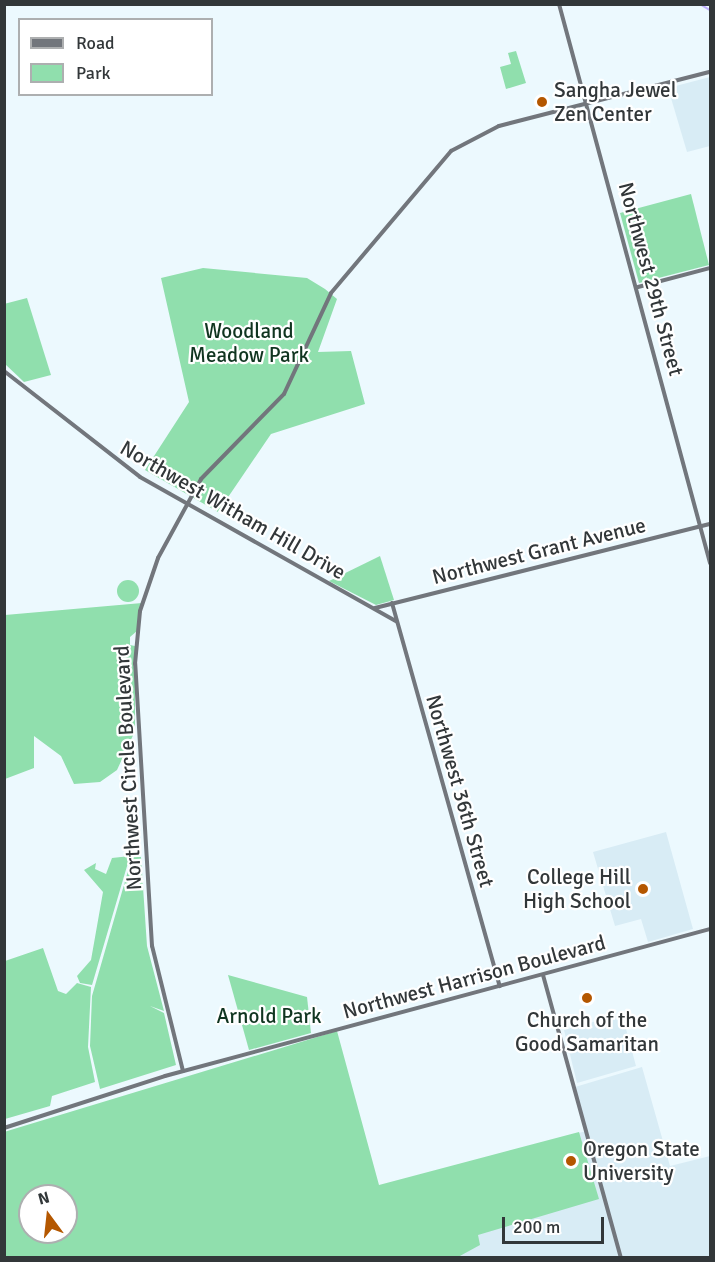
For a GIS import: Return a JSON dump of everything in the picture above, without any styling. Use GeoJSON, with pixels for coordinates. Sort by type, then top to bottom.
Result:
{"type":"FeatureCollection","features":[{"type":"Feature","properties":{"kind":"main road","name":"Northwest 29th Street"},"geometry":{"type":"LineString","coordinates":[[559,4],[703,526],[711,563]]}},
{"type":"Feature","properties":{"kind":"main road","name":"Northwest Circle Boulevard"},"geometry":{"type":"LineString","coordinates":[[183,1071],[151,937],[135,652],[150,577],[188,504],[209,470],[280,400],[331,293],[446,156],[490,129],[711,72]]}},
{"type":"Feature","properties":{"kind":"main road"},"geometry":{"type":"LineString","coordinates":[[638,287],[711,268]]}},
{"type":"Feature","properties":{"kind":"main road","name":"Northwest Witham Hill Drive"},"geometry":{"type":"LineString","coordinates":[[4,371],[108,455],[188,504],[396,621]]}},
{"type":"Feature","properties":{"kind":"main road","name":"Northwest Grant Avenue"},"geometry":{"type":"LineString","coordinates":[[374,608],[711,524]]}},
{"type":"Feature","properties":{"kind":"main road","name":"Northwest 36th Street"},"geometry":{"type":"LineString","coordinates":[[392,603],[500,986]]}},
{"type":"Feature","properties":{"kind":"main road","name":"Northwest Harrison Boulevard"},"geometry":{"type":"LineString","coordinates":[[4,1128],[183,1071],[711,929]]}},
{"type":"Feature","properties":{"kind":"main road"},"geometry":{"type":"LineString","coordinates":[[543,975],[621,1257]]}},
{"type":"Feature","properties":{"kind":"shaded area"},"geometry":{"type":"Polygon","coordinates":[[[710,77],[710,146],[687,152],[668,88],[710,77]]]}},
{"type":"Feature","properties":{"kind":"shaded area","name":"College Hill High School"},"geometry":{"type":"Polygon","coordinates":[[[666,832],[693,929],[648,942],[641,919],[615,926],[593,852],[666,832]]]}},
{"type":"Feature","properties":{"kind":"shaded area"},"geometry":{"type":"Polygon","coordinates":[[[622,1014],[636,1066],[577,1083],[564,1030],[622,1014]]]}},
{"type":"Feature","properties":{"kind":"shaded area","name":"Oregon State University"},"geometry":{"type":"Polygon","coordinates":[[[642,1067],[670,1166],[710,1156],[710,1257],[397,1257],[378,1187],[586,1131],[575,1087],[642,1067]]]}},
{"type":"Feature","properties":{"kind":"green space"},"geometry":{"type":"Polygon","coordinates":[[[516,51],[526,83],[506,89],[500,67],[511,64],[508,53],[516,51]]]}},
{"type":"Feature","properties":{"kind":"green space"},"geometry":{"type":"Polygon","coordinates":[[[691,194],[709,265],[639,283],[620,213],[691,194]]]}},
{"type":"Feature","properties":{"kind":"green space","name":"Woodland Meadow Park"},"geometry":{"type":"Polygon","coordinates":[[[203,268],[307,278],[337,299],[318,352],[351,351],[365,404],[271,434],[218,512],[145,470],[189,402],[161,278],[203,268]]]}},
{"type":"Feature","properties":{"kind":"green space"},"geometry":{"type":"Polygon","coordinates":[[[27,298],[51,375],[24,382],[5,364],[4,304],[27,298]]]}},
{"type":"Feature","properties":{"kind":"green space"},"geometry":{"type":"Polygon","coordinates":[[[380,556],[394,600],[376,605],[329,581],[380,556]]]}},
{"type":"Feature","properties":{"kind":"green space"},"geometry":{"type":"Polygon","coordinates":[[[128,580],[136,583],[139,591],[136,599],[128,602],[120,599],[117,591],[120,583],[128,580]]]}},
{"type":"Feature","properties":{"kind":"green space"},"geometry":{"type":"Polygon","coordinates":[[[142,603],[137,631],[130,637],[130,645],[135,646],[135,731],[117,770],[100,782],[74,784],[61,756],[34,736],[34,768],[5,779],[5,615],[142,603]]]}},
{"type":"Feature","properties":{"kind":"green space"},"geometry":{"type":"Polygon","coordinates":[[[130,856],[92,985],[80,983],[77,976],[91,960],[103,892],[84,870],[96,863],[95,869],[106,874],[112,858],[130,856]]]}},
{"type":"Feature","properties":{"kind":"green space"},"geometry":{"type":"Polygon","coordinates":[[[132,857],[141,857],[147,946],[164,1011],[150,1006],[164,1013],[176,1065],[100,1089],[90,1046],[92,996],[132,857]]]}},
{"type":"Feature","properties":{"kind":"green space"},"geometry":{"type":"Polygon","coordinates":[[[43,948],[58,991],[66,994],[77,983],[91,987],[88,1047],[95,1082],[52,1096],[50,1106],[5,1119],[5,961],[43,948]]]}},
{"type":"Feature","properties":{"kind":"green space","name":"Arnold Park"},"geometry":{"type":"Polygon","coordinates":[[[228,975],[307,997],[311,1033],[249,1050],[228,975]]]}},
{"type":"Feature","properties":{"kind":"green space"},"geometry":{"type":"Polygon","coordinates":[[[337,1031],[379,1185],[579,1132],[599,1199],[478,1235],[480,1245],[458,1257],[5,1257],[4,1132],[337,1031]]]}},
{"type":"Feature","properties":{"kind":"waterway"},"geometry":{"type":"LineString","coordinates":[[700,4],[710,10]]}},
{"type":"Feature","properties":{"kind":"place","name":"Sangha Jewel Zen Center"},"geometry":{"type":"Point","coordinates":[542,102]}},
{"type":"Feature","properties":{"kind":"place","name":"College Hill High School"},"geometry":{"type":"Point","coordinates":[643,889]}},
{"type":"Feature","properties":{"kind":"place","name":"Church of the Good Samaritan"},"geometry":{"type":"Point","coordinates":[587,998]}},
{"type":"Feature","properties":{"kind":"place","name":"Oregon State University"},"geometry":{"type":"Point","coordinates":[571,1161]}}]}
